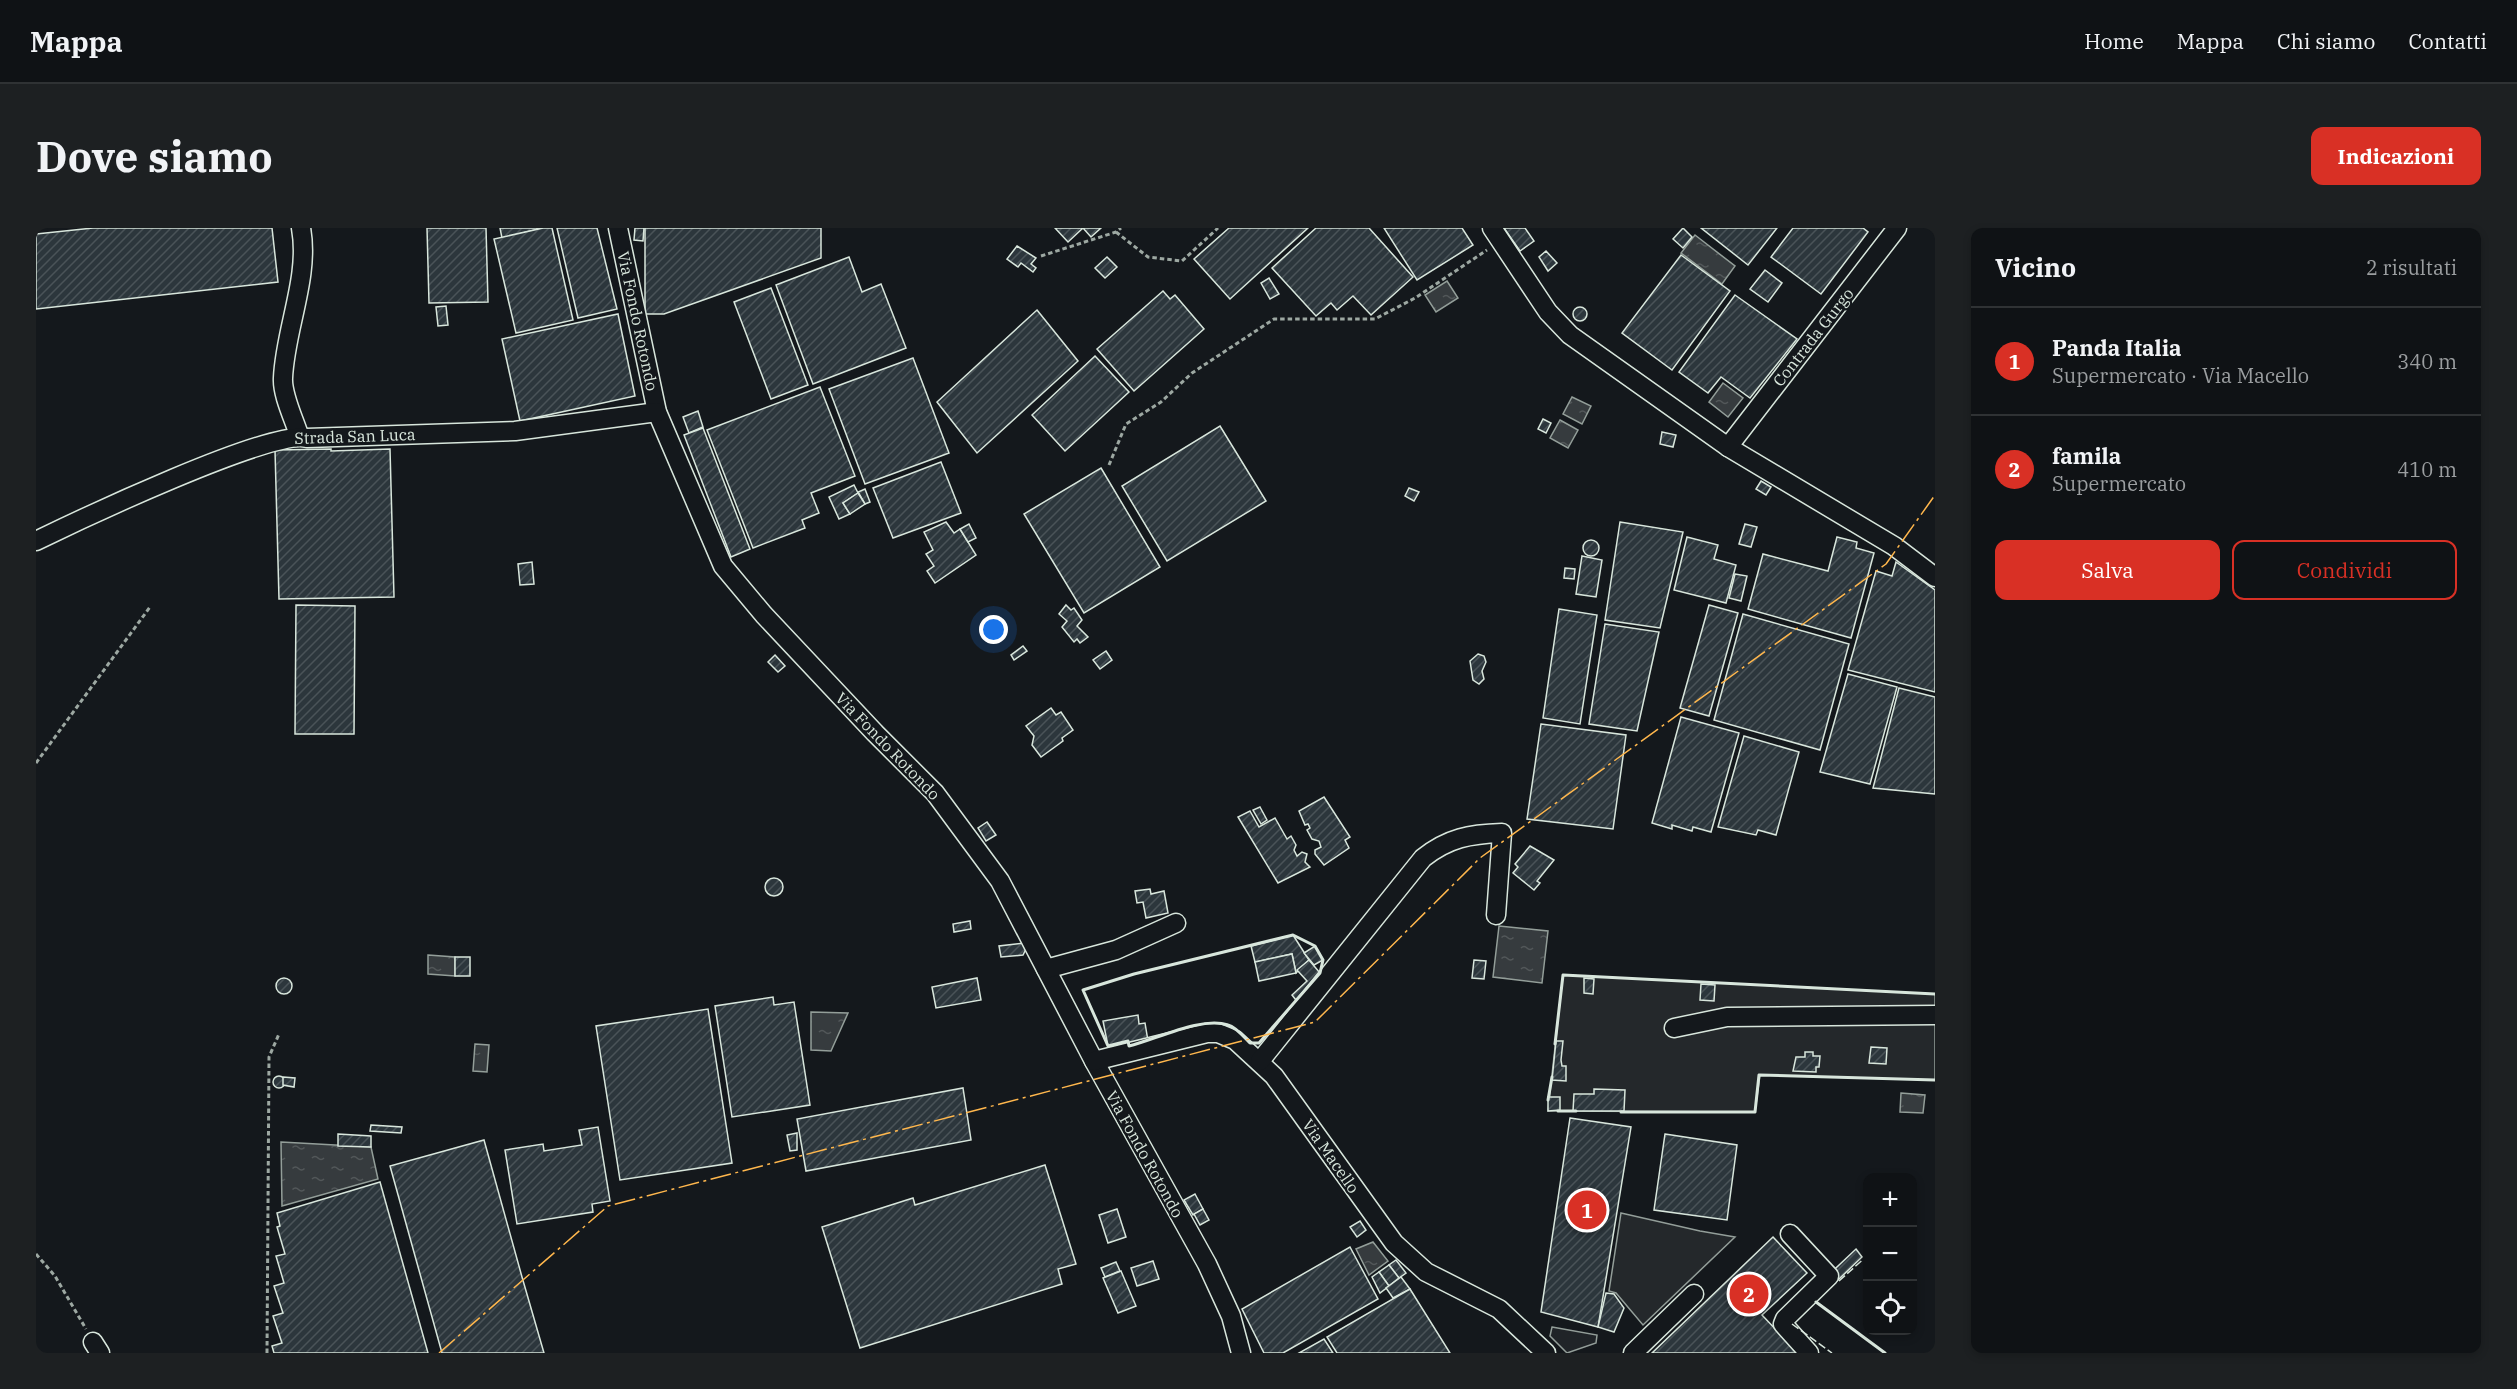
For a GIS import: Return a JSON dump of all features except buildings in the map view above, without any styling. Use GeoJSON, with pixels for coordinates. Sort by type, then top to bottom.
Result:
{"type":"FeatureCollection","features":[{"type":"Feature","properties":{"kind":"street"},"geometry":{"type":"LineString","coordinates":[[299,435],[282,380],[301,263],[303,243],[301,228]]}},
{"type":"Feature","properties":{"kind":"street","name":"Via Fondo Rotondo"},"geometry":{"type":"LineString","coordinates":[[618,228],[657,412],[723,566],[764,615],[874,733],[936,793],[1000,881],[1094,1061],[1207,1264],[1231,1316],[1241,1353]]}},
{"type":"Feature","properties":{"kind":"street","name":"Contrada Gurgo"},"geometry":{"type":"LineString","coordinates":[[1728,447],[1897,228]]}},
{"type":"Feature","properties":{"kind":"street"},"geometry":{"type":"LineString","coordinates":[[1496,234],[1548,312],[1570,335],[1728,447],[1894,546],[1935,577]]}},
{"type":"Feature","properties":{"kind":"street","name":"Strada San Luca"},"geometry":{"type":"LineString","coordinates":[[36,541],[86,517],[255,446],[299,435],[307,438],[515,431],[657,412]]}},
{"type":"Feature","properties":{"kind":"street"},"geometry":{"type":"LineString","coordinates":[[1260,1061],[1423,858],[1439,846],[1471,834],[1502,833],[1496,915]]}},
{"type":"Feature","properties":{"kind":"street"},"geometry":{"type":"LineString","coordinates":[[1046,969],[1116,950],[1176,923]]}},
{"type":"Feature","properties":{"kind":"street"},"geometry":{"type":"LineString","coordinates":[[1674,1028],[1726,1017],[1935,1015]]}},
{"type":"Feature","properties":{"kind":"street","name":"Via Macello"},"geometry":{"type":"LineString","coordinates":[[1094,1061],[1213,1032],[1235,1040],[1274,1076],[1394,1244],[1426,1272],[1499,1309],[1538,1350]]}},
{"type":"Feature","properties":{"kind":"street"},"geometry":{"type":"LineString","coordinates":[[1790,1234],[1829,1276],[1785,1318],[1783,1324],[1809,1353]]}},
{"type":"Feature","properties":{"kind":"street"},"geometry":{"type":"LineString","coordinates":[[1633,1353],[1694,1294]]}},
{"type":"Feature","properties":{"kind":"path"},"geometry":{"type":"LineString","coordinates":[[1041,256],[1116,232],[1121,228]]}},
{"type":"Feature","properties":{"kind":"path"},"geometry":{"type":"LineString","coordinates":[[1116,232],[1148,257],[1182,261],[1218,228]]}},
{"type":"Feature","properties":{"kind":"path"},"geometry":{"type":"LineString","coordinates":[[1109,465],[1126,424],[1161,402],[1192,372],[1274,319],[1375,319],[1414,298],[1496,234]]}},
{"type":"Feature","properties":{"kind":"path"},"geometry":{"type":"LineString","coordinates":[[36,763],[150,607]]}},
{"type":"Feature","properties":{"kind":"path"},"geometry":{"type":"LineString","coordinates":[[267,1353],[269,1057],[279,1035]]}},
{"type":"Feature","properties":{"kind":"path"},"geometry":{"type":"LineString","coordinates":[[36,1254],[55,1276],[97,1347]]}},
{"type":"Feature","properties":{"kind":"shaded area"},"geometry":{"type":"Polygon","coordinates":[[[1563,975],[1935,994],[1935,1080],[1760,1075],[1755,1112],[1548,1111],[1563,975]]]}},
{"type":"Feature","properties":{"kind":"shaded area"},"geometry":{"type":"Polygon","coordinates":[[[1621,1213],[1735,1237],[1643,1325],[1616,1293],[1609,1291],[1621,1213]]]}},
{"type":"Feature","properties":{"kind":"shaded area"},"geometry":{"type":"Polygon","coordinates":[[[1552,1327],[1597,1335],[1596,1343],[1567,1353],[1550,1336],[1552,1327]]]}},
{"type":"Feature","properties":{"kind":"water"},"geometry":{"type":"Polygon","coordinates":[[[1695,235],[1735,266],[1722,284],[1681,253],[1695,235]]]}},
{"type":"Feature","properties":{"kind":"water"},"geometry":{"type":"Polygon","coordinates":[[[1447,281],[1458,298],[1436,312],[1425,295],[1447,281]]]}},
{"type":"Feature","properties":{"kind":"water"},"geometry":{"type":"Polygon","coordinates":[[[1723,383],[1743,398],[1728,417],[1709,402],[1723,383]]]}},
{"type":"Feature","properties":{"kind":"water"},"geometry":{"type":"Polygon","coordinates":[[[1572,397],[1591,406],[1582,424],[1563,414],[1572,397]]]}},
{"type":"Feature","properties":{"kind":"water"},"geometry":{"type":"Polygon","coordinates":[[[1560,420],[1578,430],[1568,448],[1550,438],[1560,420]]]}},
{"type":"Feature","properties":{"kind":"water"},"geometry":{"type":"Polygon","coordinates":[[[1499,926],[1548,931],[1542,983],[1493,977],[1499,926]]]}},
{"type":"Feature","properties":{"kind":"water"},"geometry":{"type":"Polygon","coordinates":[[[428,955],[455,957],[455,976],[428,974],[428,955]]]}},
{"type":"Feature","properties":{"kind":"water"},"geometry":{"type":"Polygon","coordinates":[[[811,1012],[848,1013],[831,1051],[811,1050],[811,1012]]]}},
{"type":"Feature","properties":{"kind":"water"},"geometry":{"type":"Polygon","coordinates":[[[475,1044],[489,1045],[487,1072],[473,1071],[475,1044]]]}},
{"type":"Feature","properties":{"kind":"water"},"geometry":{"type":"Polygon","coordinates":[[[1901,1093],[1925,1095],[1923,1113],[1900,1112],[1901,1093]]]}},
{"type":"Feature","properties":{"kind":"water"},"geometry":{"type":"Polygon","coordinates":[[[281,1142],[371,1147],[378,1179],[282,1206],[281,1142]]]}},
{"type":"Feature","properties":{"kind":"water"},"geometry":{"type":"Polygon","coordinates":[[[1373,1242],[1388,1261],[1369,1275],[1356,1249],[1373,1242]]]}},
{"type":"Feature","properties":{"kind":"fence"},"geometry":{"type":"LineString","coordinates":[[1839,1281],[1863,1259]]}},
{"type":"Feature","properties":{"kind":"fence"},"geometry":{"type":"LineString","coordinates":[[1792,1324],[1832,1353]]}},
{"type":"Feature","properties":{"kind":"wall"},"geometry":{"type":"LineString","coordinates":[[1293,935],[1315,946],[1323,960],[1320,973],[1259,1043],[1250,1043],[1234,1028],[1217,1023],[1193,1026],[1129,1046],[1128,1041],[1108,1046],[1083,990],[1134,974],[1293,935]]}},
{"type":"Feature","properties":{"kind":"wall"},"geometry":{"type":"LineString","coordinates":[[1555,1044],[1563,975],[1935,994]]}},
{"type":"Feature","properties":{"kind":"wall"},"geometry":{"type":"LineString","coordinates":[[1621,1112],[1755,1112],[1759,1075],[1935,1080]]}},
{"type":"Feature","properties":{"kind":"wall"},"geometry":{"type":"LineString","coordinates":[[1548,1100],[1552,1077]]}},
{"type":"Feature","properties":{"kind":"wall"},"geometry":{"type":"LineString","coordinates":[[1558,1111],[1576,1111]]}},
{"type":"Feature","properties":{"kind":"wall"},"geometry":{"type":"LineString","coordinates":[[1816,1302],[1885,1353]]}},
{"type":"Feature","properties":{"kind":"power"},"geometry":{"type":"LineString","coordinates":[[439,1353],[608,1206],[1315,1022],[1480,858],[1886,564],[1935,495]]}},
{"type":"Feature","properties":{"kind":"place","name":"Panda Italia"},"geometry":{"type":"Point","coordinates":[1587,1210]}},
{"type":"Feature","properties":{"kind":"place","name":"famila"},"geometry":{"type":"Point","coordinates":[1749,1294]}}]}
